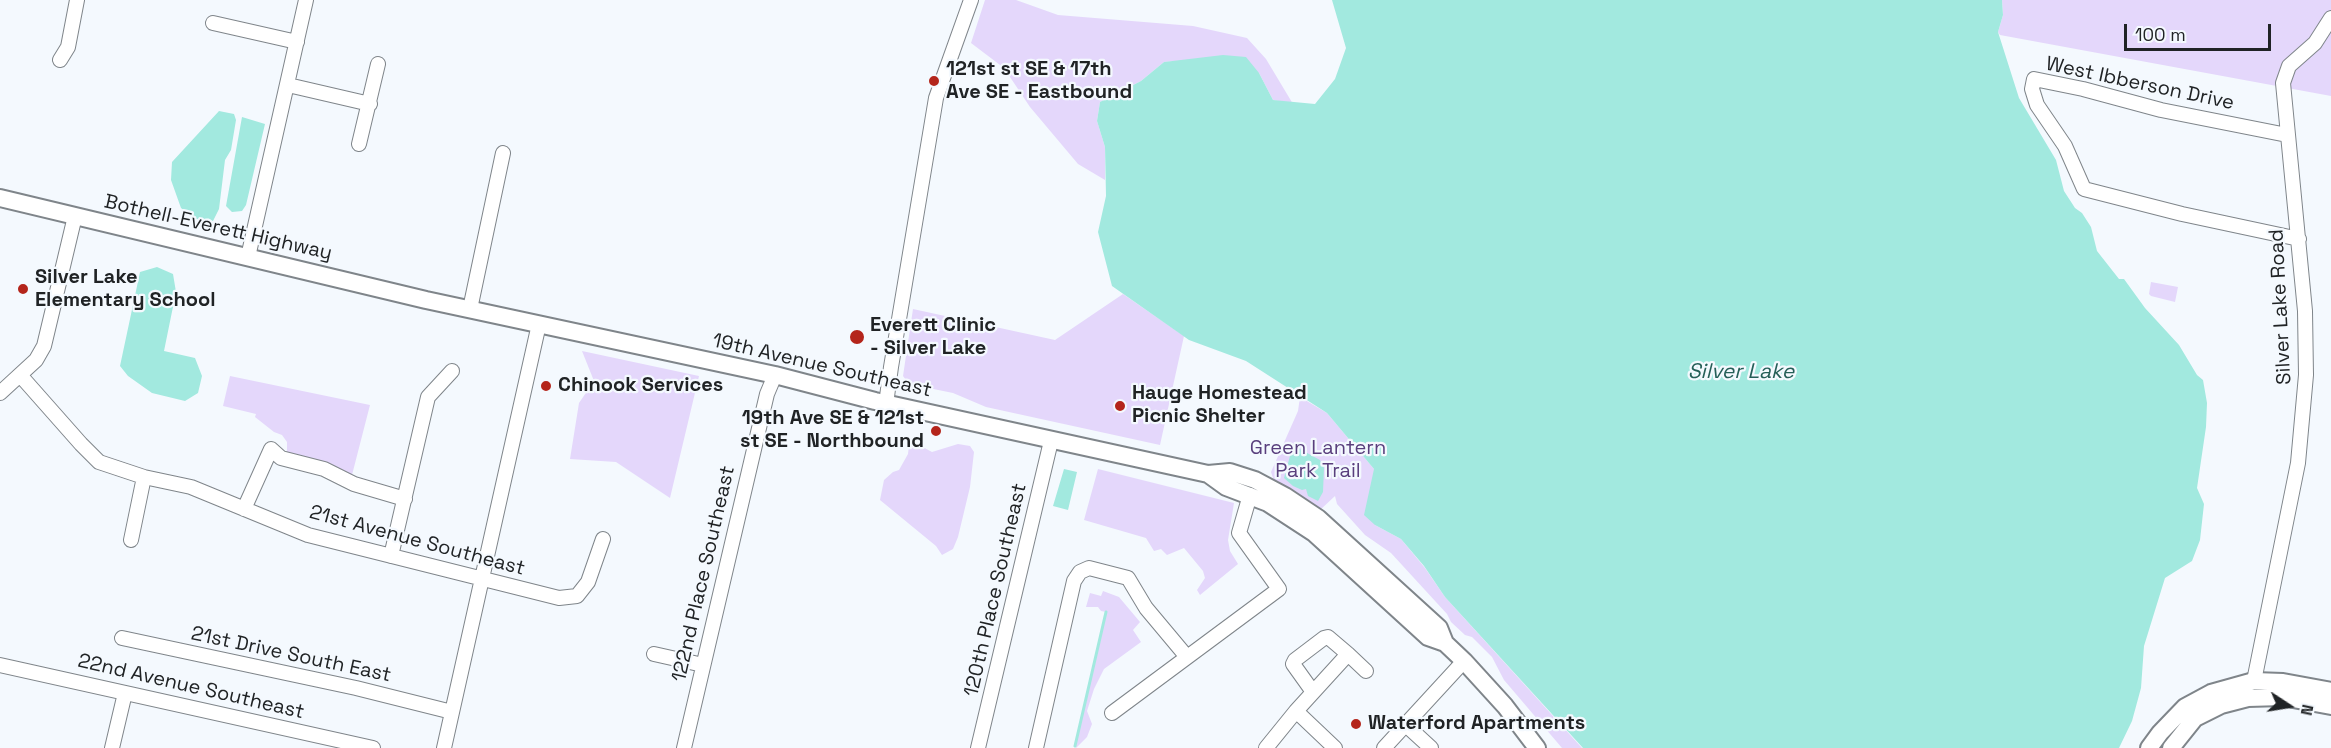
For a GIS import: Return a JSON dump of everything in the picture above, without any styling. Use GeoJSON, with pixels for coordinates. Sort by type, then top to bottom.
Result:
{"type":"FeatureCollection","features":[{"type":"Feature","properties":{"kind":"main road","name":"Bothell-Everett Highway"},"geometry":{"type":"LineString","coordinates":[[0,198],[426,300]]}},
{"type":"Feature","properties":{"kind":"main road","name":"19th Avenue Southeast"},"geometry":{"type":"LineString","coordinates":[[426,300],[775,375],[886,404],[1051,441],[1208,474],[1230,472],[1255,480],[1302,506],[1334,532],[1439,627],[1445,644]]}},
{"type":"Feature","properties":{"kind":"main road","name":"19th Avenue Southeast"},"geometry":{"type":"LineString","coordinates":[[1208,474],[1226,487],[1250,495],[1290,516],[1314,533],[1428,637],[1445,644],[1464,661],[1505,706],[1537,748]]}},
{"type":"Feature","properties":{"kind":"main road"},"geometry":{"type":"LineString","coordinates":[[2149,748],[2185,707],[2211,693],[2254,681],[2283,682],[2331,691]]}},
{"type":"Feature","properties":{"kind":"main road"},"geometry":{"type":"LineString","coordinates":[[2171,748],[2195,718],[2221,705],[2248,698],[2282,697],[2331,706]]}},
{"type":"Feature","properties":{"kind":"street"},"geometry":{"type":"LineString","coordinates":[[60,60],[68,47],[77,0]]}},
{"type":"Feature","properties":{"kind":"street"},"geometry":{"type":"LineString","coordinates":[[248,257],[306,0]]}},
{"type":"Feature","properties":{"kind":"street"},"geometry":{"type":"LineString","coordinates":[[886,404],[936,98],[971,0]]}},
{"type":"Feature","properties":{"kind":"street","name":"Silver Lake Road"},"geometry":{"type":"LineString","coordinates":[[2254,681],[2295,478],[2306,375],[2306,311],[2283,83],[2289,66],[2315,42],[2331,18]]}},
{"type":"Feature","properties":{"kind":"street"},"geometry":{"type":"LineString","coordinates":[[213,23],[297,42]]}},
{"type":"Feature","properties":{"kind":"street"},"geometry":{"type":"LineString","coordinates":[[359,144],[378,64]]}},
{"type":"Feature","properties":{"kind":"street","name":"West Ibberson Drive"},"geometry":{"type":"LineString","coordinates":[[2287,135],[2161,110],[2083,89],[2034,79],[2032,89],[2037,105],[2049,126],[2065,146],[2084,189],[2182,214],[2299,238]]}},
{"type":"Feature","properties":{"kind":"street"},"geometry":{"type":"LineString","coordinates":[[288,85],[370,104]]}},
{"type":"Feature","properties":{"kind":"street"},"geometry":{"type":"LineString","coordinates":[[470,309],[503,153]]}},
{"type":"Feature","properties":{"kind":"street"},"geometry":{"type":"LineString","coordinates":[[0,393],[36,360],[45,346],[75,216]]}},
{"type":"Feature","properties":{"kind":"street"},"geometry":{"type":"LineString","coordinates":[[444,748],[539,324]]}},
{"type":"Feature","properties":{"kind":"street"},"geometry":{"type":"LineString","coordinates":[[391,556],[428,397],[452,371]]}},
{"type":"Feature","properties":{"kind":"street","name":"21st Avenue Southeast"},"geometry":{"type":"LineString","coordinates":[[20,375],[99,462],[144,477],[191,487],[308,535],[560,598],[577,596],[588,582],[603,539]]}},
{"type":"Feature","properties":{"kind":"street","name":"122nd Place Southeast"},"geometry":{"type":"LineString","coordinates":[[684,748],[767,394],[775,375]]}},
{"type":"Feature","properties":{"kind":"street","name":"120th Place Southeast"},"geometry":{"type":"LineString","coordinates":[[978,748],[1051,441]]}},
{"type":"Feature","properties":{"kind":"street"},"geometry":{"type":"LineString","coordinates":[[244,509],[271,449],[281,458],[324,469],[354,484],[405,499]]}},
{"type":"Feature","properties":{"kind":"street"},"geometry":{"type":"LineString","coordinates":[[131,540],[144,477]]}},
{"type":"Feature","properties":{"kind":"street"},"geometry":{"type":"LineString","coordinates":[[1112,712],[1279,589],[1239,533],[1250,495]]}},
{"type":"Feature","properties":{"kind":"street"},"geometry":{"type":"LineString","coordinates":[[1036,748],[1074,581],[1080,572],[1089,568],[1128,578],[1146,608],[1187,657]]}},
{"type":"Feature","properties":{"kind":"street","name":"21st Drive South East"},"geometry":{"type":"LineString","coordinates":[[122,638],[356,688],[452,712]]}},
{"type":"Feature","properties":{"kind":"street"},"geometry":{"type":"LineString","coordinates":[[1313,692],[1294,669],[1293,664],[1324,638],[1331,638],[1366,671]]}},
{"type":"Feature","properties":{"kind":"street"},"geometry":{"type":"LineString","coordinates":[[654,654],[703,665]]}},
{"type":"Feature","properties":{"kind":"street"},"geometry":{"type":"LineString","coordinates":[[1266,748],[1348,654]]}},
{"type":"Feature","properties":{"kind":"street"},"geometry":{"type":"LineString","coordinates":[[1384,748],[1464,661]]}},
{"type":"Feature","properties":{"kind":"street","name":"22nd Avenue Southeast"},"geometry":{"type":"LineString","coordinates":[[0,665],[373,748]]}},
{"type":"Feature","properties":{"kind":"street"},"geometry":{"type":"LineString","coordinates":[[112,748],[125,693]]}},
{"type":"Feature","properties":{"kind":"street"},"geometry":{"type":"LineString","coordinates":[[1296,711],[1335,748]]}},
{"type":"Feature","properties":{"kind":"street"},"geometry":{"type":"LineString","coordinates":[[1406,725],[1431,748]]}},
{"type":"Feature","properties":{"kind":"green space"},"geometry":{"type":"Polygon","coordinates":[[[985,0],[1016,0],[1058,15],[1193,26],[1247,38],[1266,59],[1293,104],[1273,100],[1259,73],[1193,60],[1164,62],[1141,81],[1100,102],[1097,121],[1105,147],[1105,180],[1078,164],[1030,107],[1004,68],[971,43],[985,0]]]}},
{"type":"Feature","properties":{"kind":"green space"},"geometry":{"type":"Polygon","coordinates":[[[2002,0],[2331,0],[2331,96],[2000,35],[1998,32],[2003,15],[2002,0]]]}},
{"type":"Feature","properties":{"kind":"green space"},"geometry":{"type":"Polygon","coordinates":[[[2151,282],[2178,287],[2175,302],[2151,296],[2149,294],[2151,282]]]}},
{"type":"Feature","properties":{"kind":"green space"},"geometry":{"type":"Polygon","coordinates":[[[1123,294],[1184,336],[1160,445],[986,407],[953,393],[909,384],[903,376],[913,309],[1055,340],[1123,294]]]}},
{"type":"Feature","properties":{"kind":"green space"},"geometry":{"type":"Polygon","coordinates":[[[582,351],[699,376],[670,498],[616,462],[570,459],[579,403],[594,381],[582,351]]]}},
{"type":"Feature","properties":{"kind":"green space"},"geometry":{"type":"Polygon","coordinates":[[[230,376],[370,405],[352,475],[287,457],[287,442],[282,435],[274,432],[255,417],[256,414],[223,406],[230,376]]]}},
{"type":"Feature","properties":{"kind":"green space","name":"Green Lantern Park Trail"},"geometry":{"type":"Polygon","coordinates":[[[1300,397],[1327,413],[1374,469],[1375,525],[1401,539],[1445,597],[1582,748],[1562,748],[1504,680],[1492,657],[1472,637],[1465,635],[1451,622],[1447,614],[1391,553],[1365,535],[1337,504],[1335,496],[1319,511],[1275,484],[1271,472],[1298,411],[1300,397]]]}},
{"type":"Feature","properties":{"kind":"green space"},"geometry":{"type":"Polygon","coordinates":[[[958,444],[970,446],[974,452],[970,487],[958,537],[953,549],[942,555],[936,546],[880,500],[884,480],[899,470],[908,454],[909,445],[919,445],[932,452],[958,444]]]}},
{"type":"Feature","properties":{"kind":"green space"},"geometry":{"type":"Polygon","coordinates":[[[1098,469],[1234,503],[1228,540],[1230,551],[1238,564],[1200,595],[1197,590],[1205,578],[1203,571],[1184,548],[1167,555],[1161,549],[1154,551],[1146,538],[1084,520],[1098,469]]]}},
{"type":"Feature","properties":{"kind":"green space"},"geometry":{"type":"Polygon","coordinates":[[[1103,591],[1119,597],[1140,622],[1133,630],[1141,642],[1104,669],[1087,711],[1092,724],[1087,737],[1076,748],[1106,612],[1101,611],[1098,607],[1086,607],[1090,593],[1101,596],[1103,591]]]}},
{"type":"Feature","properties":{"kind":"water","name":"Silver Lake"},"geometry":{"type":"Polygon","coordinates":[[[1332,0],[2002,0],[2003,15],[1998,32],[2019,98],[2056,160],[2064,191],[2091,227],[2097,251],[2119,279],[2124,279],[2145,308],[2179,345],[2197,375],[2203,380],[2207,403],[2206,427],[2197,488],[2204,504],[2200,540],[2192,561],[2165,578],[2144,646],[2141,688],[2132,721],[2119,748],[1583,748],[1445,597],[1424,566],[1401,539],[1375,525],[1364,515],[1374,469],[1327,413],[1246,361],[1189,340],[1112,286],[1098,232],[1106,196],[1105,147],[1097,121],[1100,102],[1141,81],[1164,62],[1223,55],[1246,57],[1259,73],[1273,100],[1315,104],[1335,79],[1346,48],[1332,0]]]}},
{"type":"Feature","properties":{"kind":"water"},"geometry":{"type":"Polygon","coordinates":[[[219,111],[234,114],[236,120],[231,150],[225,160],[219,209],[213,221],[196,219],[181,208],[171,180],[172,162],[219,111]]]}},
{"type":"Feature","properties":{"kind":"water"},"geometry":{"type":"Polygon","coordinates":[[[242,117],[265,124],[246,205],[242,211],[232,212],[226,206],[242,117]]]}},
{"type":"Feature","properties":{"kind":"water"},"geometry":{"type":"Polygon","coordinates":[[[157,267],[173,274],[176,292],[164,351],[195,358],[202,376],[198,393],[185,401],[152,393],[128,376],[120,366],[140,272],[157,267]]]}},
{"type":"Feature","properties":{"kind":"water"},"geometry":{"type":"Polygon","coordinates":[[[1298,448],[1320,460],[1324,468],[1323,492],[1318,501],[1308,496],[1306,489],[1302,490],[1293,486],[1284,478],[1292,450],[1298,448]]]}},
{"type":"Feature","properties":{"kind":"water"},"geometry":{"type":"Polygon","coordinates":[[[1064,469],[1077,472],[1068,510],[1053,506],[1064,469]]]}},
{"type":"Feature","properties":{"kind":"waterway"},"geometry":{"type":"LineString","coordinates":[[1075,746],[1106,612]]}},
{"type":"Feature","properties":{"kind":"place","name":"121st st SE & 17th Ave SE - Eastbound"},"geometry":{"type":"Point","coordinates":[934,81]}},
{"type":"Feature","properties":{"kind":"place","name":"Silver Lake Elementary School"},"geometry":{"type":"Point","coordinates":[23,289]}},
{"type":"Feature","properties":{"kind":"place","name":"Everett Clinic - Silver Lake"},"geometry":{"type":"Point","coordinates":[857,337]}},
{"type":"Feature","properties":{"kind":"place","name":"Chinook Services"},"geometry":{"type":"Point","coordinates":[546,386]}},
{"type":"Feature","properties":{"kind":"place","name":"Hauge Homestead Picnic Shelter"},"geometry":{"type":"Point","coordinates":[1120,406]}},
{"type":"Feature","properties":{"kind":"place","name":"19th Ave SE & 121st st SE - Northbound"},"geometry":{"type":"Point","coordinates":[936,431]}},
{"type":"Feature","properties":{"kind":"place","name":"Waterford Apartments"},"geometry":{"type":"Point","coordinates":[1356,724]}}]}
